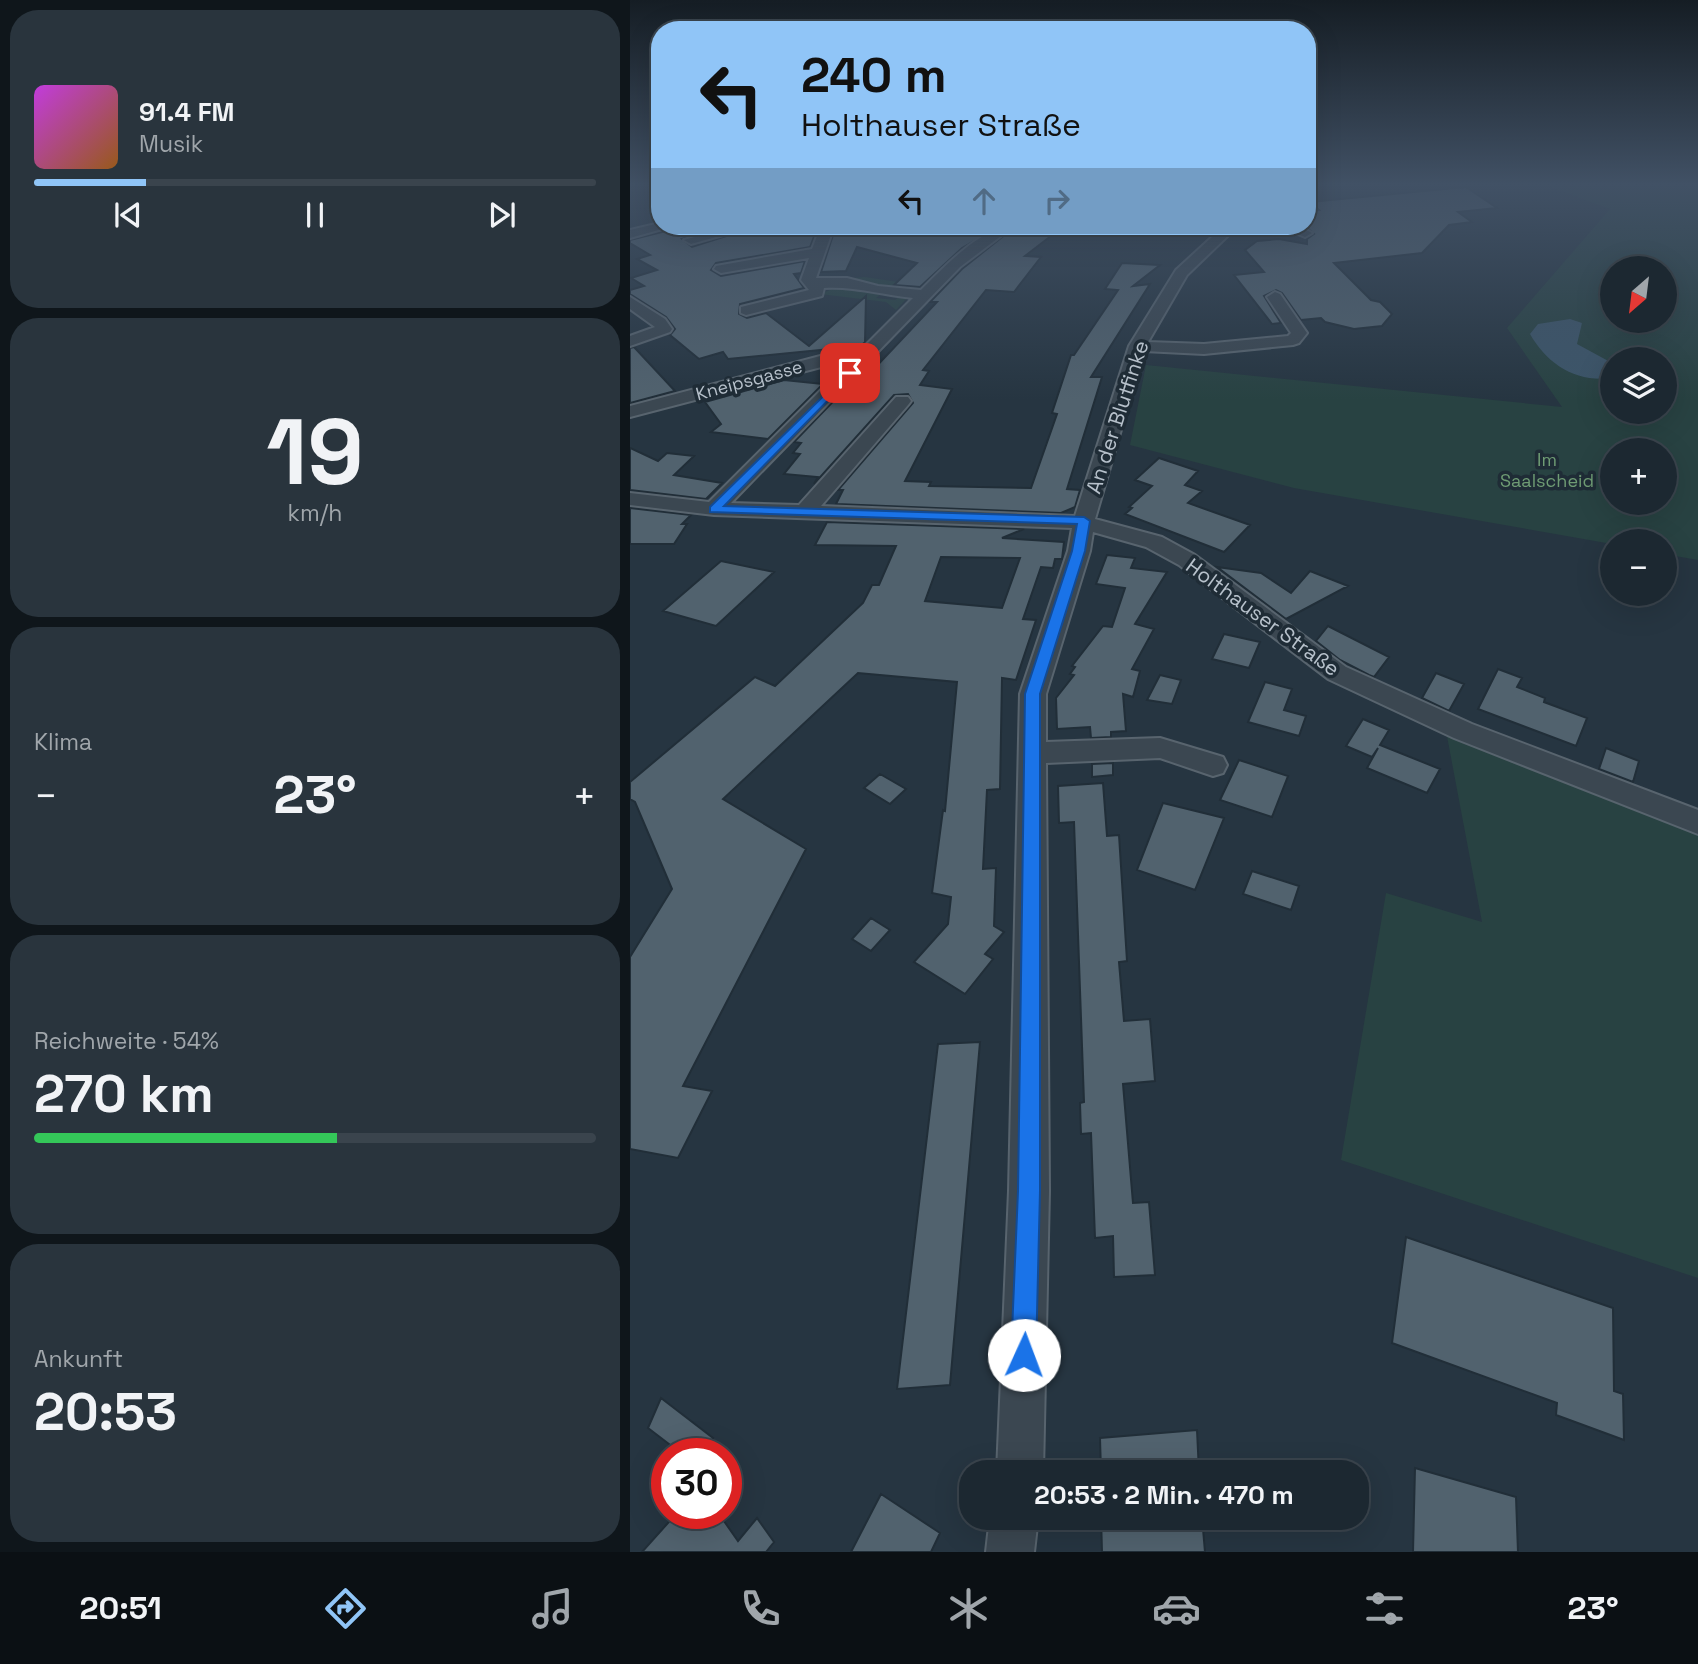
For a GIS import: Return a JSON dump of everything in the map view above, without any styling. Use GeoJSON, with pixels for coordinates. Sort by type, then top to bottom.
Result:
{"type":"FeatureCollection","features":[{"type":"Feature","properties":{"kind":"street"},"geometry":{"type":"LineString","coordinates":[[720,269],[798,255]]}},
{"type":"Feature","properties":{"kind":"street"},"geometry":{"type":"LineString","coordinates":[[817,255],[808,280],[816,284],[847,282],[877,290],[925,295]]}},
{"type":"Feature","properties":{"kind":"street"},"geometry":{"type":"LineString","coordinates":[[714,509],[968,255]]}},
{"type":"Feature","properties":{"kind":"street","name":"An der Blutfinke"},"geometry":{"type":"LineString","coordinates":[[1020,1460],[1029,1191],[1033,694],[1079,551],[1084,521],[1137,346],[1181,273],[1200,255]]}},
{"type":"Feature","properties":{"kind":"street"},"geometry":{"type":"LineString","coordinates":[[746,310],[817,293],[816,284]]}},
{"type":"Feature","properties":{"kind":"street"},"geometry":{"type":"LineString","coordinates":[[1137,346],[1204,349],[1293,340],[1299,333],[1275,297]]}},
{"type":"Feature","properties":{"kind":"street"},"geometry":{"type":"LineString","coordinates":[[630,302],[659,322],[664,329],[630,341]]}},
{"type":"Feature","properties":{"kind":"street","name":"Kneipsgasse"},"geometry":{"type":"LineString","coordinates":[[630,412],[847,354],[869,354]]}},
{"type":"Feature","properties":{"kind":"street"},"geometry":{"type":"LineString","coordinates":[[806,510],[902,401]]}},
{"type":"Feature","properties":{"kind":"street","name":"Holthauser Straße"},"geometry":{"type":"LineString","coordinates":[[630,499],[714,509],[1084,521],[1154,542],[1187,560],[1337,673],[1463,731],[1698,822]]}},
{"type":"Feature","properties":{"kind":"street"},"geometry":{"type":"LineString","coordinates":[[1032,753],[1160,748],[1213,765]]}},
{"type":"Feature","properties":{"kind":"street"},"geometry":{"type":"LineString","coordinates":[[1010,1552],[1013,1530]]}},
{"type":"Feature","properties":{"kind":"green space","name":"Im Saalscheid"},"geometry":{"type":"Polygon","coordinates":[[[1570,255],[1698,255],[1698,560],[1677,556],[1677,529],[1600,529],[1600,542],[1294,488],[1130,445],[1146,365],[1562,407],[1507,328],[1570,255]]]}},
{"type":"Feature","properties":{"kind":"green space"},"geometry":{"type":"Polygon","coordinates":[[[865,277],[919,285],[912,293],[901,292],[906,286],[893,285],[876,298],[895,300],[902,294],[910,295],[896,310],[886,302],[820,294],[842,285],[840,279],[865,277]]]}},
{"type":"Feature","properties":{"kind":"green space"},"geometry":{"type":"Polygon","coordinates":[[[1446,731],[1698,831],[1698,1278],[1341,1160],[1386,893],[1482,922],[1446,731]]]}},
{"type":"Feature","properties":{"kind":"water"},"geometry":{"type":"Polygon","coordinates":[[[1570,319],[1582,323],[1577,344],[1600,356],[1600,379],[1575,374],[1554,362],[1530,334],[1538,324],[1570,319]]]}},
{"type":"Feature","properties":{"kind":"building"},"geometry":{"type":"Polygon","coordinates":[[[649,255],[760,255],[716,263],[711,270],[721,276],[805,261],[801,273],[794,274],[804,288],[740,304],[739,314],[747,318],[766,313],[809,346],[866,296],[865,342],[861,346],[728,359],[723,352],[699,359],[670,335],[675,329],[666,317],[630,294],[630,290],[644,286],[631,278],[657,270],[637,259],[649,255]]]}},
{"type":"Feature","properties":{"kind":"building"},"geometry":{"type":"Polygon","coordinates":[[[826,255],[853,255],[846,271],[821,272],[826,255]]]}},
{"type":"Feature","properties":{"kind":"building"},"geometry":{"type":"Polygon","coordinates":[[[889,255],[954,255],[920,287],[894,285],[917,263],[889,255]]]}},
{"type":"Feature","properties":{"kind":"building"},"geometry":{"type":"Polygon","coordinates":[[[979,255],[1041,257],[1014,292],[986,290],[923,370],[929,371],[920,385],[952,389],[905,481],[931,482],[929,486],[1031,488],[1057,414],[1052,413],[1071,355],[1074,355],[1118,290],[1105,289],[1122,263],[1160,265],[1133,286],[1150,284],[1091,377],[1102,377],[1067,489],[1080,490],[1075,507],[1061,513],[836,504],[843,490],[838,490],[913,403],[908,394],[894,395],[814,484],[818,477],[784,474],[800,454],[793,453],[801,443],[794,442],[847,387],[856,388],[937,302],[930,302],[979,255]]]}},
{"type":"Feature","properties":{"kind":"building"},"geometry":{"type":"Polygon","coordinates":[[[1250,255],[1401,255],[1334,263],[1371,300],[1380,302],[1392,314],[1382,326],[1354,329],[1325,322],[1321,318],[1301,320],[1282,293],[1276,290],[1264,296],[1281,323],[1272,324],[1234,275],[1264,272],[1250,255]]]}},
{"type":"Feature","properties":{"kind":"building"},"geometry":{"type":"Polygon","coordinates":[[[634,347],[675,391],[630,403],[630,348],[634,347]]]}},
{"type":"Feature","properties":{"kind":"building"},"geometry":{"type":"Polygon","coordinates":[[[784,380],[823,384],[768,439],[711,432],[721,424],[705,402],[784,380]]]}},
{"type":"Feature","properties":{"kind":"building"},"geometry":{"type":"Polygon","coordinates":[[[630,448],[658,461],[667,453],[694,456],[674,475],[722,483],[706,499],[630,490],[630,448]]]}},
{"type":"Feature","properties":{"kind":"building"},"geometry":{"type":"Polygon","coordinates":[[[1159,458],[1198,471],[1185,485],[1202,491],[1188,503],[1250,525],[1224,552],[1125,514],[1152,486],[1135,480],[1159,458]]]}},
{"type":"Feature","properties":{"kind":"building"},"geometry":{"type":"Polygon","coordinates":[[[630,508],[691,515],[682,524],[687,524],[674,544],[630,544],[630,508]]]}},
{"type":"Feature","properties":{"kind":"building"},"geometry":{"type":"Polygon","coordinates":[[[827,522],[1024,529],[1002,538],[1064,542],[1062,559],[1055,559],[1053,568],[1041,567],[1023,619],[1036,620],[1016,680],[1002,678],[1000,789],[987,790],[983,869],[996,868],[994,926],[1004,932],[985,954],[993,959],[965,994],[914,962],[948,924],[951,897],[932,893],[943,810],[945,811],[957,682],[858,673],[723,799],[806,849],[683,1086],[712,1091],[678,1158],[630,1149],[630,957],[672,889],[635,802],[630,799],[630,782],[755,677],[775,686],[863,603],[872,585],[879,585],[896,546],[815,545],[827,522]],[[941,557],[925,601],[1002,608],[1020,558],[941,557]]]}},
{"type":"Feature","properties":{"kind":"building"},"geometry":{"type":"Polygon","coordinates":[[[1107,555],[1135,558],[1131,568],[1167,572],[1135,624],[1154,629],[1132,669],[1140,671],[1133,697],[1123,694],[1126,731],[1111,732],[1111,737],[1091,738],[1090,727],[1057,729],[1056,698],[1074,675],[1070,674],[1075,667],[1072,666],[1103,626],[1112,627],[1125,588],[1096,584],[1107,555]]]}},
{"type":"Feature","properties":{"kind":"building"},"geometry":{"type":"Polygon","coordinates":[[[721,561],[774,572],[716,626],[663,611],[721,561]]]}},
{"type":"Feature","properties":{"kind":"building"},"geometry":{"type":"Polygon","coordinates":[[[1217,567],[1261,573],[1291,593],[1310,571],[1348,586],[1286,619],[1217,567]]]}},
{"type":"Feature","properties":{"kind":"building"},"geometry":{"type":"Polygon","coordinates":[[[1328,626],[1389,657],[1374,677],[1340,660],[1316,641],[1328,626]]]}},
{"type":"Feature","properties":{"kind":"building"},"geometry":{"type":"Polygon","coordinates":[[[1224,634],[1260,642],[1249,668],[1212,659],[1224,634]]]}},
{"type":"Feature","properties":{"kind":"building"},"geometry":{"type":"Polygon","coordinates":[[[1498,669],[1522,678],[1517,687],[1545,698],[1544,702],[1587,718],[1576,746],[1478,709],[1498,669]]]}},
{"type":"Feature","properties":{"kind":"building"},"geometry":{"type":"Polygon","coordinates":[[[1436,673],[1464,684],[1449,711],[1422,698],[1436,673]]]}},
{"type":"Feature","properties":{"kind":"building"},"geometry":{"type":"Polygon","coordinates":[[[1160,675],[1181,680],[1172,704],[1147,700],[1160,675]]]}},
{"type":"Feature","properties":{"kind":"building"},"geometry":{"type":"Polygon","coordinates":[[[1265,682],[1292,689],[1284,710],[1306,716],[1299,736],[1248,722],[1265,682]]]}},
{"type":"Feature","properties":{"kind":"building"},"geometry":{"type":"Polygon","coordinates":[[[1363,719],[1389,730],[1380,745],[1440,769],[1427,793],[1367,768],[1378,748],[1372,757],[1346,746],[1363,719]]]}},
{"type":"Feature","properties":{"kind":"building"},"geometry":{"type":"Polygon","coordinates":[[[1606,748],[1639,761],[1633,782],[1599,769],[1606,748]]]}},
{"type":"Feature","properties":{"kind":"building"},"geometry":{"type":"Polygon","coordinates":[[[1239,760],[1288,776],[1272,817],[1220,800],[1239,760]]]}},
{"type":"Feature","properties":{"kind":"building"},"geometry":{"type":"Polygon","coordinates":[[[1113,763],[1113,775],[1092,777],[1092,764],[1113,763]]]}},
{"type":"Feature","properties":{"kind":"building"},"geometry":{"type":"Polygon","coordinates":[[[880,774],[906,789],[890,804],[864,788],[880,774]]]}},
{"type":"Feature","properties":{"kind":"building"},"geometry":{"type":"Polygon","coordinates":[[[1103,783],[1107,836],[1119,835],[1127,961],[1119,962],[1124,1021],[1150,1019],[1155,1081],[1123,1084],[1133,1203],[1149,1202],[1155,1275],[1114,1277],[1113,1236],[1095,1238],[1091,1133],[1081,1134],[1080,1103],[1084,1102],[1074,822],[1059,823],[1058,786],[1103,783]]]}},
{"type":"Feature","properties":{"kind":"building"},"geometry":{"type":"Polygon","coordinates":[[[1163,803],[1224,818],[1195,890],[1137,870],[1163,803]]]}},
{"type":"Feature","properties":{"kind":"building"},"geometry":{"type":"Polygon","coordinates":[[[1252,871],[1299,886],[1291,910],[1243,894],[1252,871]]]}},
{"type":"Feature","properties":{"kind":"building"},"geometry":{"type":"Polygon","coordinates":[[[871,918],[890,930],[871,951],[852,939],[871,918]]]}},
{"type":"Feature","properties":{"kind":"building"},"geometry":{"type":"Polygon","coordinates":[[[980,1042],[950,1385],[897,1389],[938,1044],[980,1042]]]}},
{"type":"Feature","properties":{"kind":"building"},"geometry":{"type":"Polygon","coordinates":[[[1406,1237],[1613,1308],[1614,1391],[1623,1394],[1624,1440],[1556,1415],[1557,1403],[1392,1343],[1406,1237]]]}},
{"type":"Feature","properties":{"kind":"building"},"geometry":{"type":"Polygon","coordinates":[[[661,1398],[713,1438],[661,1438],[648,1428],[661,1398]]]}},
{"type":"Feature","properties":{"kind":"building"},"geometry":{"type":"Polygon","coordinates":[[[1197,1430],[1198,1460],[1101,1460],[1100,1438],[1197,1430]]]}},
{"type":"Feature","properties":{"kind":"building"},"geometry":{"type":"Polygon","coordinates":[[[1415,1468],[1516,1497],[1518,1552],[1413,1552],[1415,1468]]]}},
{"type":"Feature","properties":{"kind":"building"},"geometry":{"type":"Polygon","coordinates":[[[881,1494],[940,1533],[931,1552],[851,1552],[881,1494]]]}},
{"type":"Feature","properties":{"kind":"building"},"geometry":{"type":"Polygon","coordinates":[[[757,1518],[774,1542],[766,1552],[642,1552],[663,1529],[730,1529],[738,1541],[757,1518]]]}},
{"type":"Feature","properties":{"kind":"building"},"geometry":{"type":"Polygon","coordinates":[[[1101,1530],[1203,1530],[1205,1552],[1102,1552],[1101,1530]]]}},
{"type":"Feature","properties":{"kind":"route"},"geometry":{"type":"LineString","coordinates":[[850,373],[714,509],[1084,521],[1079,551],[1033,694],[1029,1191],[1024,1355]]}}]}
